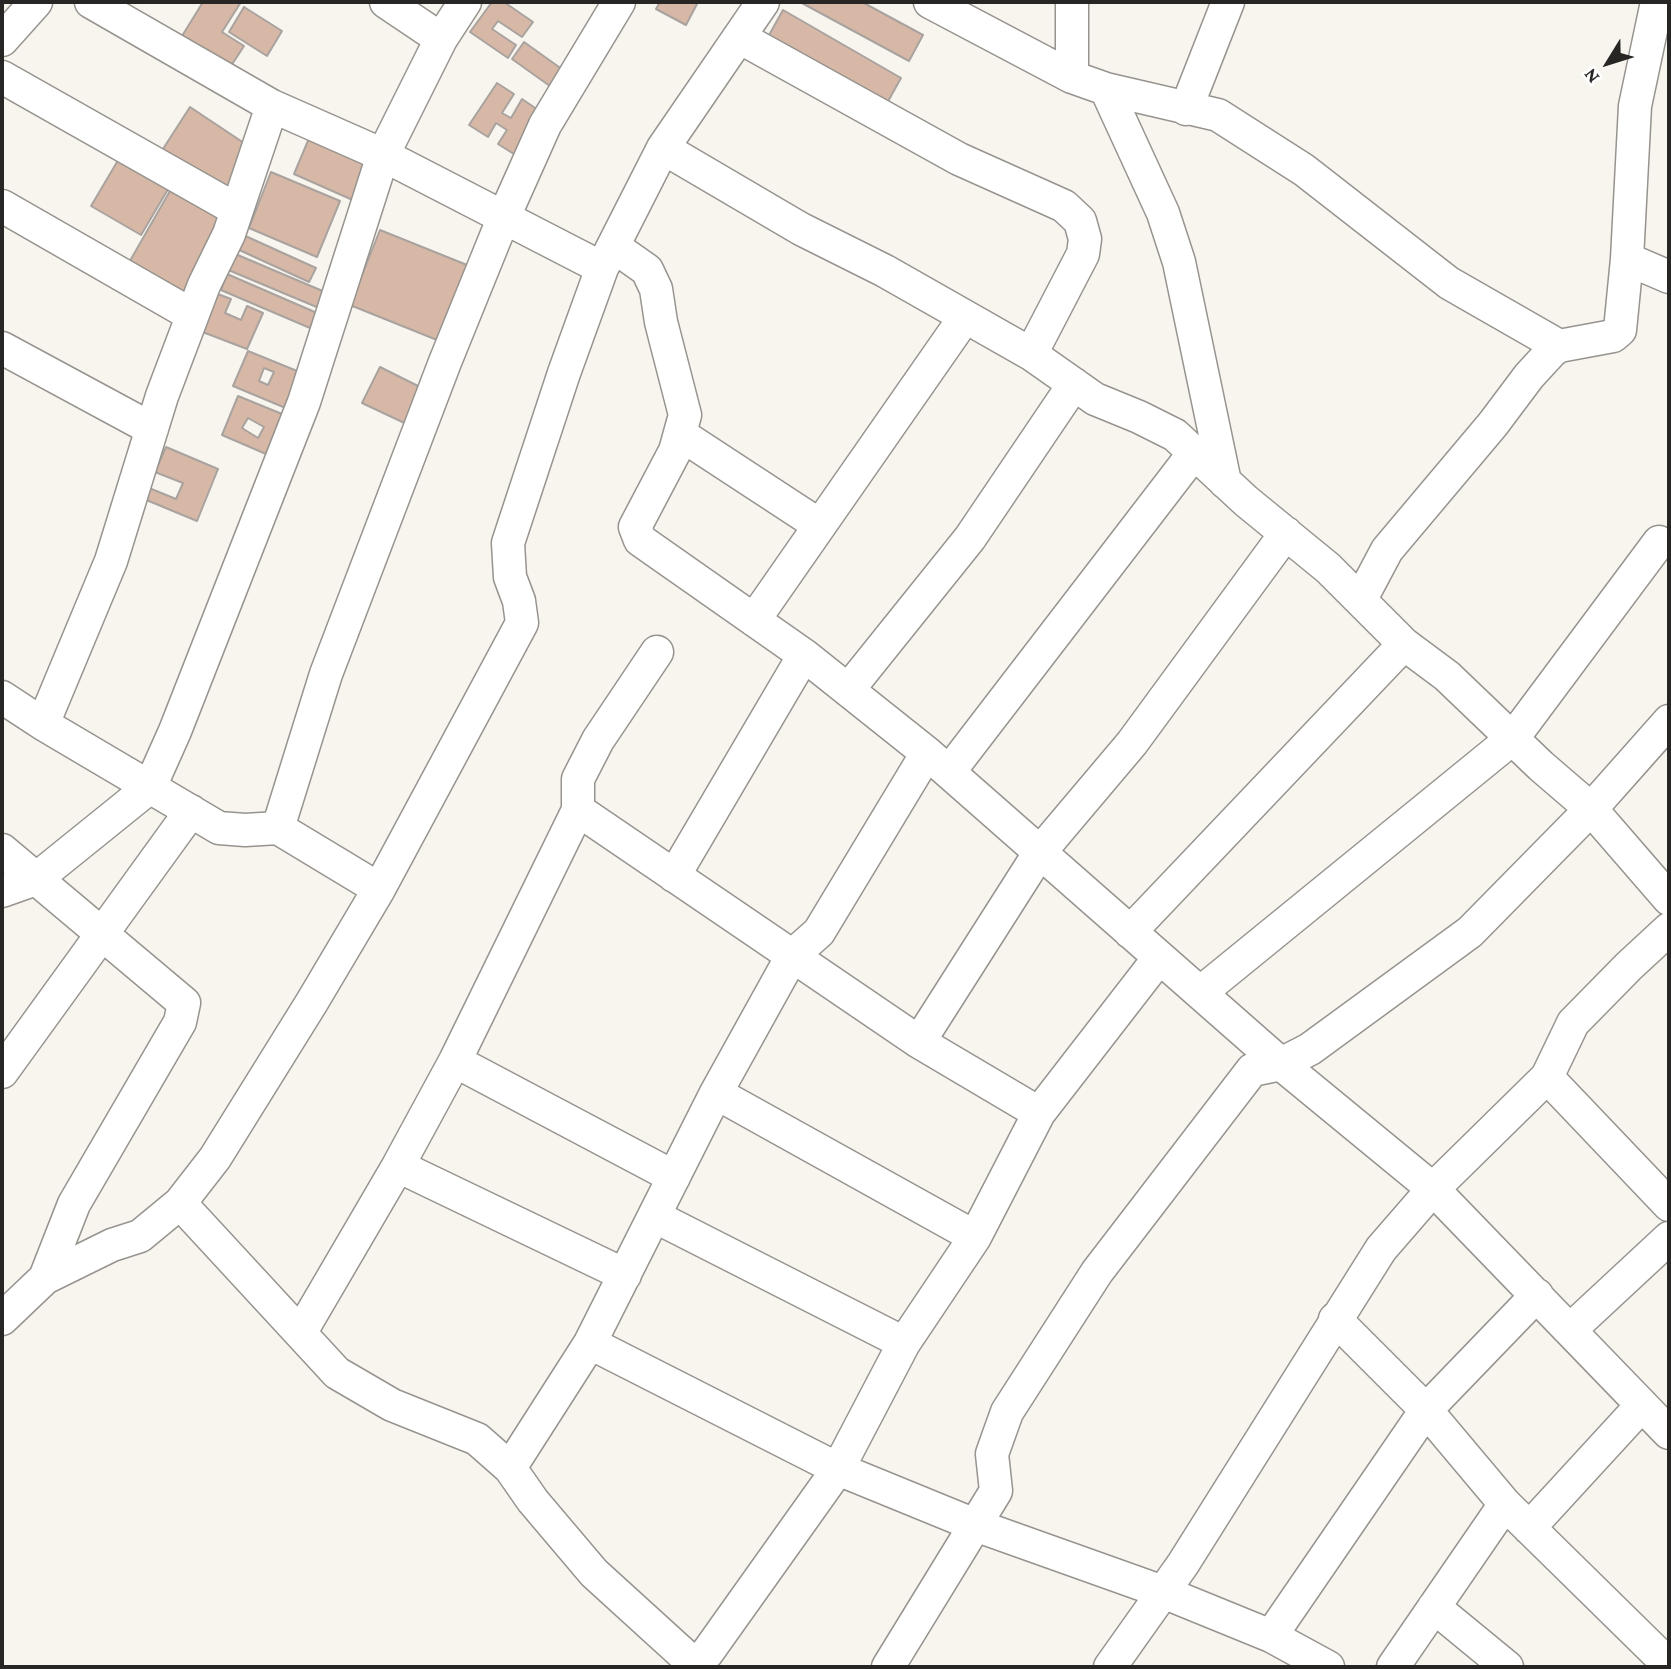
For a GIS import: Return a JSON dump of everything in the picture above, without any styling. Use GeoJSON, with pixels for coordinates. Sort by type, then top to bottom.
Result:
{"type":"FeatureCollection","features":[{"type":"Feature","properties":{"kind":"street"},"geometry":{"type":"LineString","coordinates":[[2,40],[36,2]]}},
{"type":"Feature","properties":{"kind":"street"},"geometry":{"type":"LineString","coordinates":[[386,2],[440,39]]}},
{"type":"Feature","properties":{"kind":"street"},"geometry":{"type":"LineString","coordinates":[[2,891],[36,879],[150,787],[175,731],[304,402],[383,156],[440,39],[465,2]]}},
{"type":"Feature","properties":{"kind":"street"},"geometry":{"type":"LineString","coordinates":[[278,828],[326,674],[444,362],[502,219],[545,125],[619,2]]}},
{"type":"Feature","properties":{"kind":"street"},"geometry":{"type":"LineString","coordinates":[[2,1318],[45,1278],[112,1245],[141,1236],[180,1203],[215,1158],[379,889],[522,624],[519,601],[510,577],[508,543],[564,373],[607,257],[663,148],[763,2]]}},
{"type":"Feature","properties":{"kind":"street"},"geometry":{"type":"LineString","coordinates":[[930,2],[1072,77],[1106,89],[1218,116],[1304,170],[1449,283],[1559,346]]}},
{"type":"Feature","properties":{"kind":"street"},"geometry":{"type":"LineString","coordinates":[[1072,2],[1072,77]]}},
{"type":"Feature","properties":{"kind":"street"},"geometry":{"type":"LineString","coordinates":[[1186,109],[1228,2]]}},
{"type":"Feature","properties":{"kind":"street"},"geometry":{"type":"LineString","coordinates":[[1360,599],[1387,550],[1530,376],[1559,346],[1617,334],[1620,330],[1627,259],[1635,106],[1657,2]]}},
{"type":"Feature","properties":{"kind":"street"},"geometry":{"type":"LineString","coordinates":[[103,5],[272,106],[383,156],[502,219],[647,270],[656,289],[661,322],[685,415],[676,451],[635,527],[640,540],[804,655],[938,762],[1281,1064],[1433,1189],[1669,1433]]}},
{"type":"Feature","properties":{"kind":"street"},"geometry":{"type":"LineString","coordinates":[[739,37],[958,159],[1064,206],[1080,222],[1085,239],[1083,254],[1031,354]]}},
{"type":"Feature","properties":{"kind":"street"},"geometry":{"type":"LineString","coordinates":[[2,77],[237,210]]}},
{"type":"Feature","properties":{"kind":"street"},"geometry":{"type":"LineString","coordinates":[[1106,89],[1163,213],[1179,262],[1225,482]]}},
{"type":"Feature","properties":{"kind":"street"},"geometry":{"type":"LineString","coordinates":[[43,724],[111,561],[162,396],[192,315],[237,210],[272,106]]}},
{"type":"Feature","properties":{"kind":"street"},"geometry":{"type":"LineString","coordinates":[[663,148],[802,229],[885,271],[1031,354],[1095,399],[1175,435],[1225,482],[1328,568],[1404,644],[1447,676],[1591,809],[1669,899]]}},
{"type":"Feature","properties":{"kind":"street"},"geometry":{"type":"LineString","coordinates":[[2,206],[192,315]]}},
{"type":"Feature","properties":{"kind":"street"},"geometry":{"type":"LineString","coordinates":[[1627,259],[1669,277]]}},
{"type":"Feature","properties":{"kind":"street"},"geometry":{"type":"LineString","coordinates":[[754,620],[965,317]]}},
{"type":"Feature","properties":{"kind":"street"},"geometry":{"type":"LineString","coordinates":[[2,348],[152,429]]}},
{"type":"Feature","properties":{"kind":"street"},"geometry":{"type":"LineString","coordinates":[[848,690],[970,538],[1074,384]]}},
{"type":"Feature","properties":{"kind":"street"},"geometry":{"type":"LineString","coordinates":[[680,434],[819,525]]}},
{"type":"Feature","properties":{"kind":"street"},"geometry":{"type":"LineString","coordinates":[[510,1468],[590,1343],[716,1093],[792,956],[819,932],[938,762],[1194,453]]}},
{"type":"Feature","properties":{"kind":"street"},"geometry":{"type":"LineString","coordinates":[[919,1042],[1040,852],[1132,743],[1286,533]]}},
{"type":"Feature","properties":{"kind":"street"},"geometry":{"type":"LineString","coordinates":[[1200,993],[1513,738],[1659,542]]}},
{"type":"Feature","properties":{"kind":"street"},"geometry":{"type":"LineString","coordinates":[[1130,932],[1404,644]]}},
{"type":"Feature","properties":{"kind":"street"},"geometry":{"type":"LineString","coordinates":[[301,1332],[398,1166],[455,1061],[578,810],[578,779],[598,740],[657,652]]}},
{"type":"Feature","properties":{"kind":"street"},"geometry":{"type":"LineString","coordinates":[[674,876],[804,655]]}},
{"type":"Feature","properties":{"kind":"street"},"geometry":{"type":"LineString","coordinates":[[2,697],[219,828],[278,828],[379,889]]}},
{"type":"Feature","properties":{"kind":"street"},"geometry":{"type":"LineString","coordinates":[[888,1667],[996,1491],[992,1454],[1007,1412],[1097,1272],[1252,1070],[1281,1064],[1310,1049],[1470,932],[1591,809],[1669,721]]}},
{"type":"Feature","properties":{"kind":"street"},"geometry":{"type":"LineString","coordinates":[[578,810],[919,1042],[1039,1113]]}},
{"type":"Feature","properties":{"kind":"street"},"geometry":{"type":"LineString","coordinates":[[2,1072],[191,811]]}},
{"type":"Feature","properties":{"kind":"street"},"geometry":{"type":"LineString","coordinates":[[2,850],[184,1003],[180,1022],[74,1204],[45,1278]]}},
{"type":"Feature","properties":{"kind":"street"},"geometry":{"type":"LineString","coordinates":[[1110,1667],[1198,1541],[1381,1249],[1433,1189],[1546,1077],[1573,1024],[1669,929]]}},
{"type":"Feature","properties":{"kind":"street"},"geometry":{"type":"LineString","coordinates":[[180,1203],[337,1373],[392,1405],[477,1439],[510,1468],[533,1501],[594,1573],[693,1666],[707,1653],[838,1469],[904,1343],[975,1237],[1039,1113],[1159,957]]}},
{"type":"Feature","properties":{"kind":"street"},"geometry":{"type":"LineString","coordinates":[[455,1061],[674,1177]]}},
{"type":"Feature","properties":{"kind":"street"},"geometry":{"type":"LineString","coordinates":[[1546,1077],[1669,1205]]}},
{"type":"Feature","properties":{"kind":"street"},"geometry":{"type":"LineString","coordinates":[[716,1093],[975,1237]]}},
{"type":"Feature","properties":{"kind":"street"},"geometry":{"type":"LineString","coordinates":[[398,1166],[625,1275]]}},
{"type":"Feature","properties":{"kind":"street"},"geometry":{"type":"LineString","coordinates":[[654,1216],[904,1343]]}},
{"type":"Feature","properties":{"kind":"street"},"geometry":{"type":"LineString","coordinates":[[1570,1330],[1669,1238]]}},
{"type":"Feature","properties":{"kind":"street"},"geometry":{"type":"LineString","coordinates":[[1271,1636],[1426,1410],[1537,1295]]}},
{"type":"Feature","properties":{"kind":"street"},"geometry":{"type":"LineString","coordinates":[[1335,1319],[1426,1410],[1505,1504],[1529,1528],[1663,1646]]}},
{"type":"Feature","properties":{"kind":"street"},"geometry":{"type":"LineString","coordinates":[[590,1343],[838,1469],[975,1525],[1163,1592],[1271,1636],[1328,1667]]}},
{"type":"Feature","properties":{"kind":"street"},"geometry":{"type":"LineString","coordinates":[[1529,1528],[1642,1405]]}},
{"type":"Feature","properties":{"kind":"street"},"geometry":{"type":"LineString","coordinates":[[1393,1667],[1505,1504]]}},
{"type":"Feature","properties":{"kind":"street"},"geometry":{"type":"LineString","coordinates":[[1434,1607],[1507,1667]]}},
{"type":"Feature","properties":{"kind":"building"},"geometry":{"type":"Polygon","coordinates":[[[203,2],[241,2],[222,32],[244,46],[231,66],[182,36],[203,2]]]}},
{"type":"Feature","properties":{"kind":"building"},"geometry":{"type":"Polygon","coordinates":[[[492,2],[504,2],[533,22],[522,37],[498,21],[492,29],[516,45],[508,58],[470,32],[492,2]]]}},
{"type":"Feature","properties":{"kind":"building"},"geometry":{"type":"Polygon","coordinates":[[[660,2],[698,2],[686,25],[656,9],[660,2]]]}},
{"type":"Feature","properties":{"kind":"building"},"geometry":{"type":"Polygon","coordinates":[[[800,2],[862,2],[923,35],[909,61],[800,2]]]}},
{"type":"Feature","properties":{"kind":"building"},"geometry":{"type":"Polygon","coordinates":[[[244,7],[282,31],[267,56],[229,32],[244,7]]]}},
{"type":"Feature","properties":{"kind":"building"},"geometry":{"type":"Polygon","coordinates":[[[783,10],[901,78],[886,105],[768,37],[783,10]]]}},
{"type":"Feature","properties":{"kind":"building"},"geometry":{"type":"Polygon","coordinates":[[[524,42],[566,72],[554,89],[512,59],[524,42]]]}},
{"type":"Feature","properties":{"kind":"building"},"geometry":{"type":"Polygon","coordinates":[[[497,83],[514,94],[502,113],[511,118],[522,99],[544,114],[517,156],[498,144],[507,130],[496,123],[488,137],[469,125],[497,83]]]}},
{"type":"Feature","properties":{"kind":"building"},"geometry":{"type":"Polygon","coordinates":[[[190,107],[253,149],[224,193],[161,152],[190,107]]]}},
{"type":"Feature","properties":{"kind":"building"},"geometry":{"type":"Polygon","coordinates":[[[310,136],[371,164],[355,201],[294,174],[310,136]]]}},
{"type":"Feature","properties":{"kind":"building"},"geometry":{"type":"Polygon","coordinates":[[[120,157],[170,186],[141,235],[91,206],[120,157]]]}},
{"type":"Feature","properties":{"kind":"building"},"geometry":{"type":"Polygon","coordinates":[[[271,172],[340,201],[317,257],[249,228],[271,172]]]}},
{"type":"Feature","properties":{"kind":"building"},"geometry":{"type":"Polygon","coordinates":[[[174,184],[232,218],[185,300],[127,266],[174,184]]]}},
{"type":"Feature","properties":{"kind":"building"},"geometry":{"type":"Polygon","coordinates":[[[380,230],[472,267],[442,342],[350,305],[380,230]]]}},
{"type":"Feature","properties":{"kind":"building"},"geometry":{"type":"Polygon","coordinates":[[[241,234],[316,268],[309,282],[235,248],[241,234]]]}},
{"type":"Feature","properties":{"kind":"building"},"geometry":{"type":"Polygon","coordinates":[[[233,253],[325,292],[319,308],[226,269],[233,253]]]}},
{"type":"Feature","properties":{"kind":"building"},"geometry":{"type":"Polygon","coordinates":[[[227,274],[317,313],[310,328],[221,290],[227,274]]]}},
{"type":"Feature","properties":{"kind":"building"},"geometry":{"type":"Polygon","coordinates":[[[215,293],[231,299],[225,313],[241,320],[247,306],[263,313],[247,349],[200,331],[215,293]]]}},
{"type":"Feature","properties":{"kind":"building"},"geometry":{"type":"Polygon","coordinates":[[[248,351],[302,373],[288,409],[233,386],[248,351]],[[264,368],[259,381],[268,385],[274,372],[264,368]]]}},
{"type":"Feature","properties":{"kind":"building"},"geometry":{"type":"Polygon","coordinates":[[[380,367],[430,392],[413,427],[362,403],[380,367]]]}},
{"type":"Feature","properties":{"kind":"building"},"geometry":{"type":"Polygon","coordinates":[[[238,396],[282,414],[266,454],[222,435],[238,396]],[[248,418],[242,428],[258,438],[264,427],[248,418]]]}},
{"type":"Feature","properties":{"kind":"building"},"geometry":{"type":"Polygon","coordinates":[[[166,447],[218,469],[197,521],[144,499],[149,488],[176,499],[183,483],[155,472],[166,447]]]}}]}
